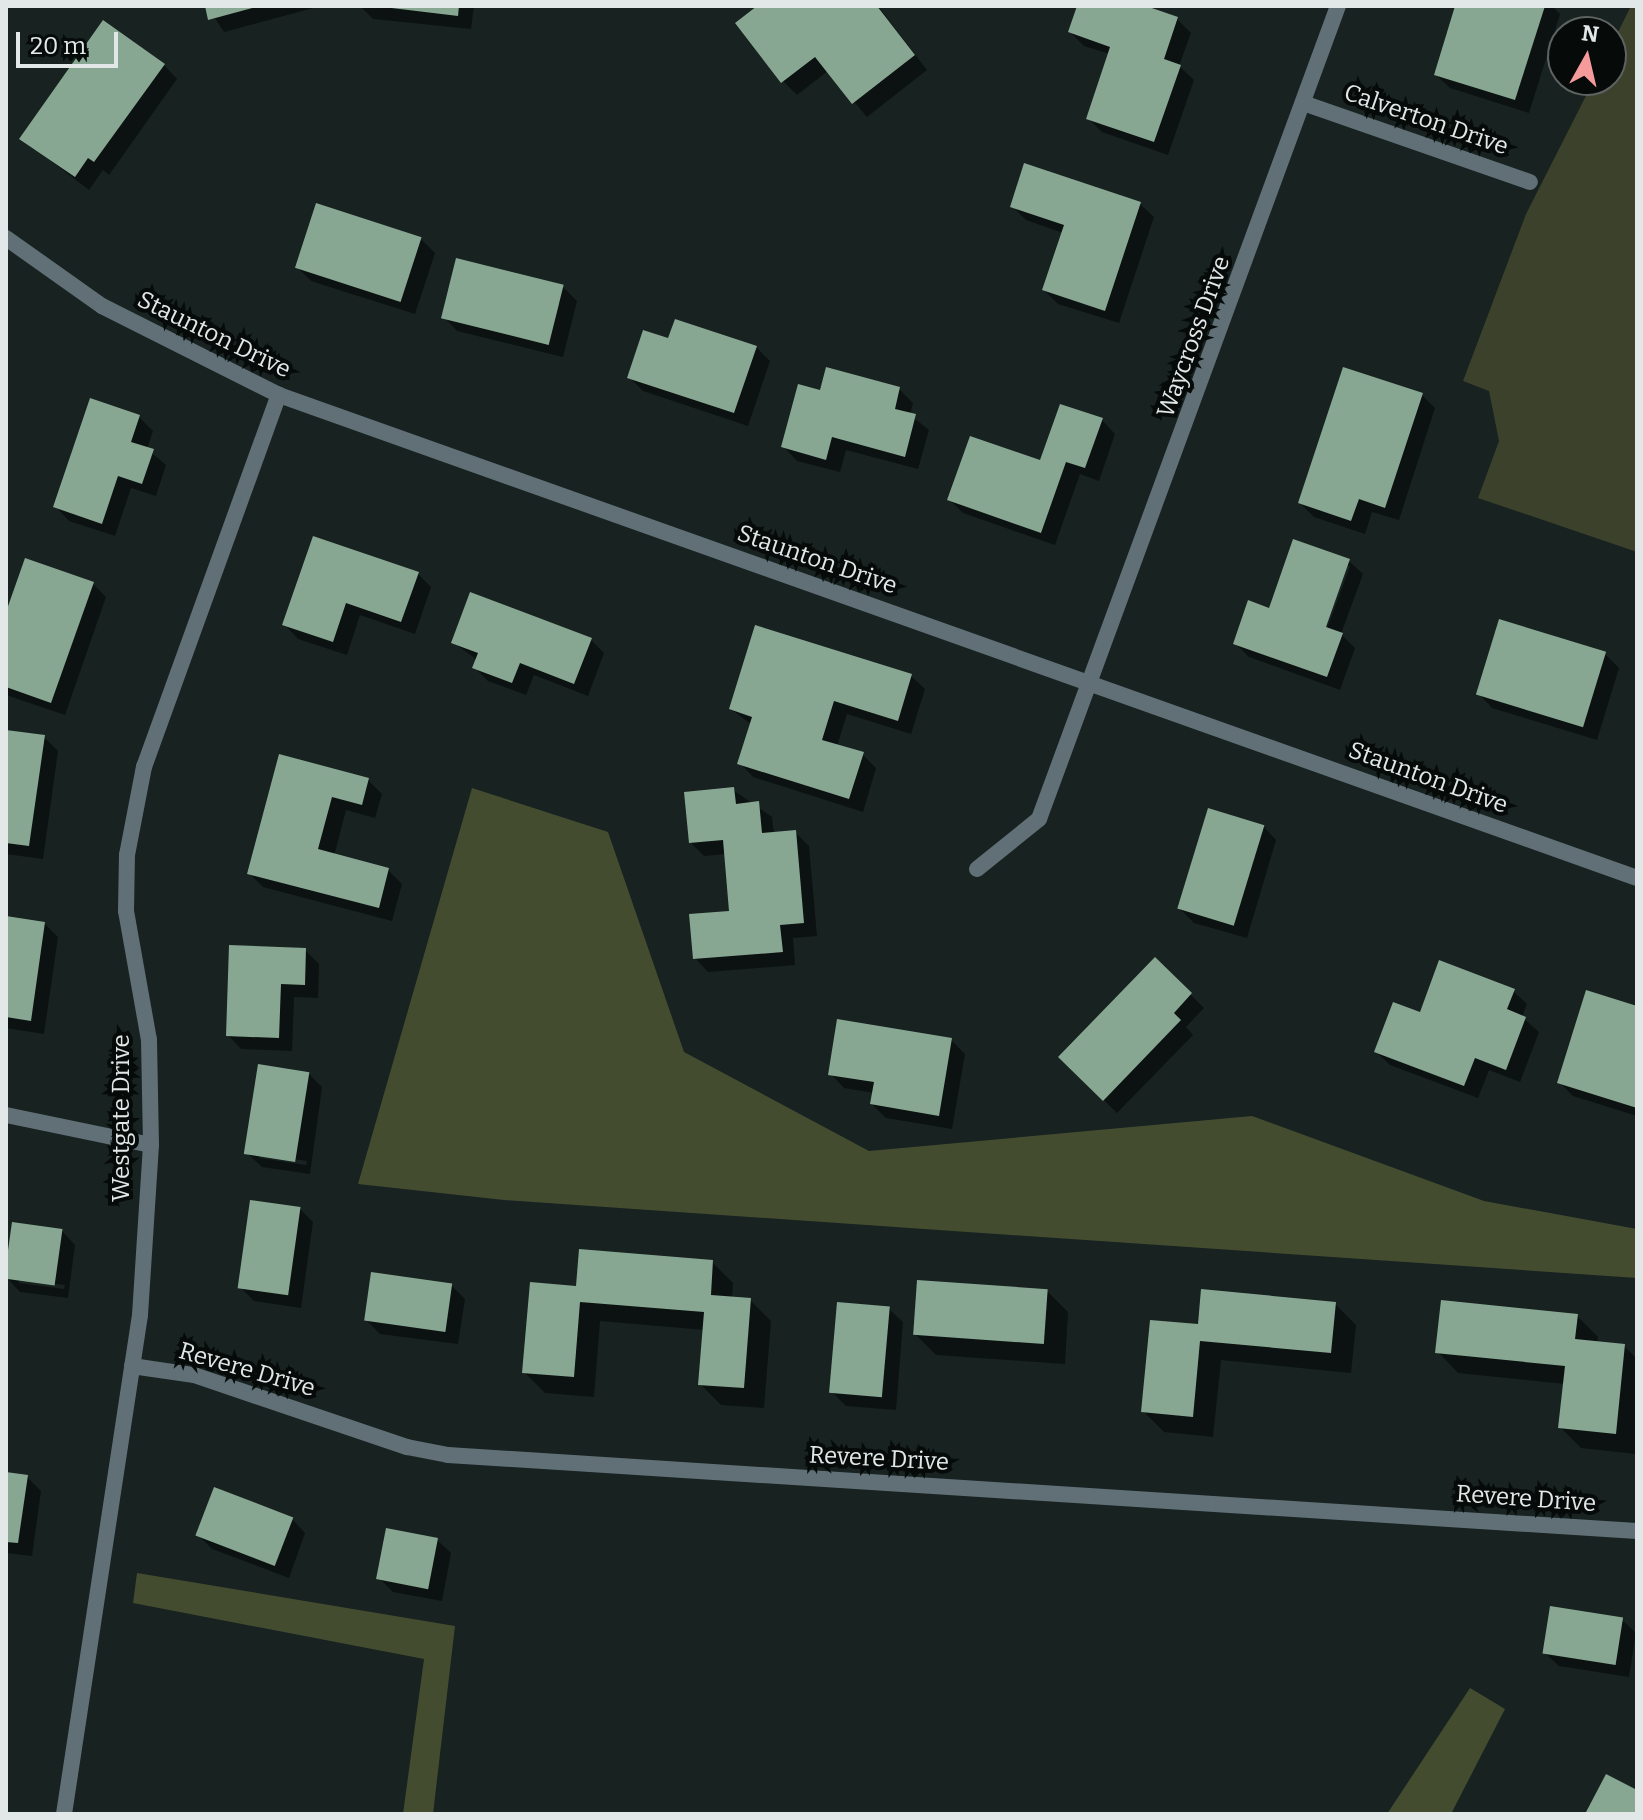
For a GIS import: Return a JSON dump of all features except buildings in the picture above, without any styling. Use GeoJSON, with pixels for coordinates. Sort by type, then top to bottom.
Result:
{"type":"FeatureCollection","features":[{"type":"Feature","properties":{"kind":"street","name":"Waycross Drive"},"geometry":{"type":"LineString","coordinates":[[977,869],[1039,819],[1306,104],[1338,6]]}},
{"type":"Feature","properties":{"kind":"street","name":"Calverton Drive"},"geometry":{"type":"LineString","coordinates":[[1306,104],[1530,182]]}},
{"type":"Feature","properties":{"kind":"street","name":"Staunton Drive"},"geometry":{"type":"LineString","coordinates":[[6,238],[102,306],[279,395],[1637,878]]}},
{"type":"Feature","properties":{"kind":"street","name":"Westgate Drive"},"geometry":{"type":"LineString","coordinates":[[64,1814],[132,1366],[151,1145],[149,1040],[126,911],[127,855],[144,767],[279,395]]}},
{"type":"Feature","properties":{"kind":"street"},"geometry":{"type":"LineString","coordinates":[[6,1115],[151,1145]]}},
{"type":"Feature","properties":{"kind":"street","name":"Revere Drive"},"geometry":{"type":"LineString","coordinates":[[132,1366],[194,1375],[407,1447],[477,1458],[1637,1531]]}},
{"type":"Feature","properties":{"kind":"green space"},"geometry":{"type":"Polygon","coordinates":[[[1631,6],[1637,6],[1637,552],[1478,498],[1499,441],[1489,391],[1463,381],[1526,214],[1586,96],[1627,96],[1626,16],[1631,6]]]}},
{"type":"Feature","properties":{"kind":"green space"},"geometry":{"type":"Polygon","coordinates":[[[472,788],[608,832],[684,1052],[869,1151],[1252,1116],[1484,1201],[1637,1229],[1637,1278],[504,1200],[358,1184],[472,788]]]}},
{"type":"Feature","properties":{"kind":"green space"},"geometry":{"type":"Polygon","coordinates":[[[137,1573],[455,1626],[433,1814],[403,1814],[424,1659],[133,1603],[137,1573]]]}},
{"type":"Feature","properties":{"kind":"green space"},"geometry":{"type":"Polygon","coordinates":[[[1470,1688],[1505,1709],[1451,1814],[1387,1814],[1470,1688]]]}}]}
